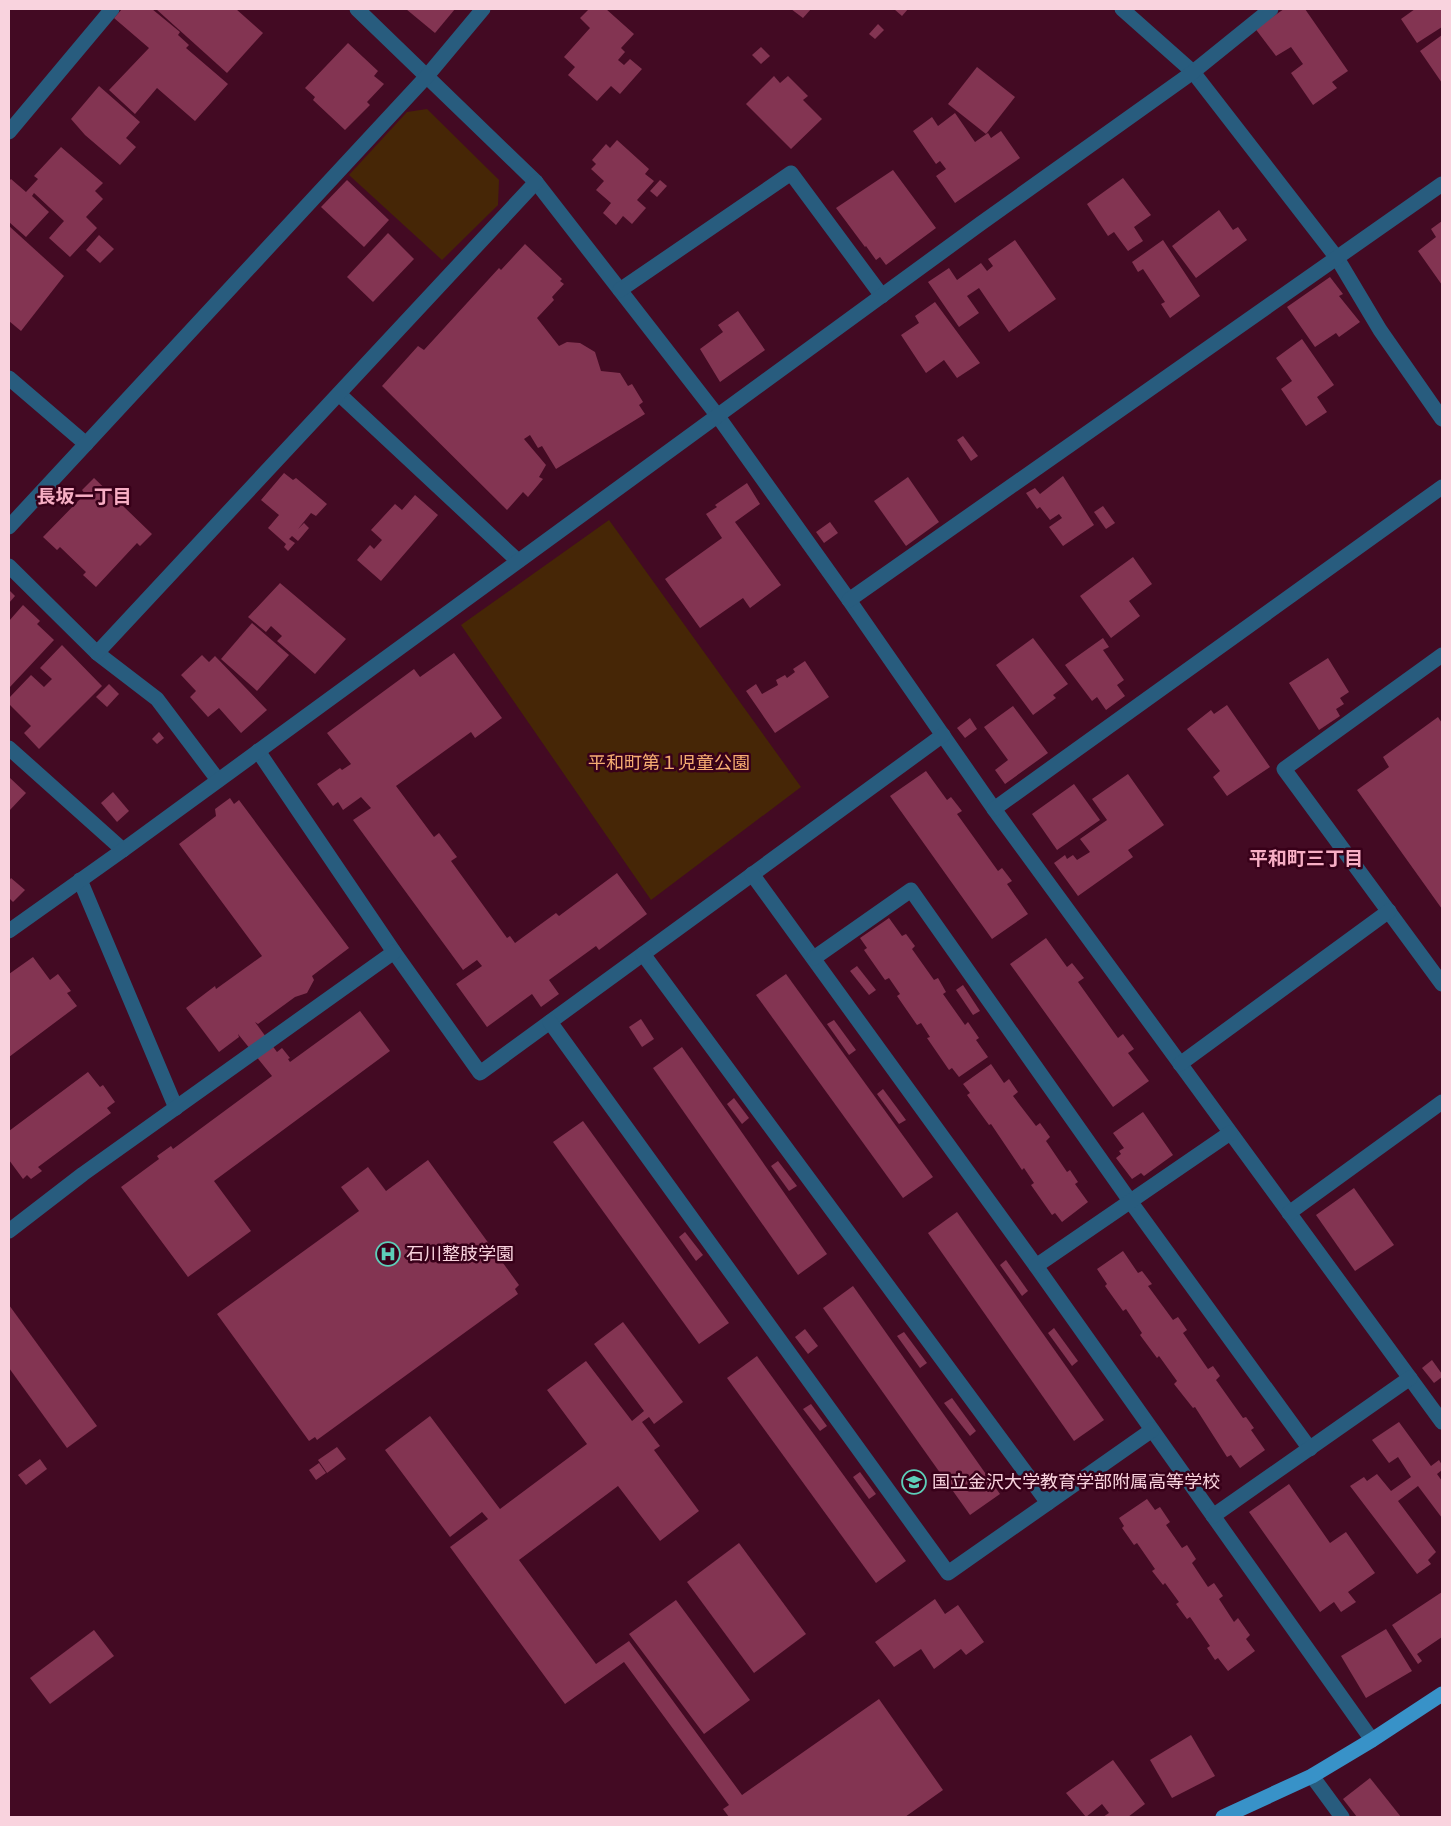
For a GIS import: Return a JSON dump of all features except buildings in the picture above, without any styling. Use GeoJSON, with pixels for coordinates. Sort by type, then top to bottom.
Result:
{"type":"FeatureCollection","features":[{"type":"Feature","properties":{"kind":"main road"},"geometry":{"type":"LineString","coordinates":[[1223,1817],[1312,1776],[1372,1740],[1442,1694]]}},
{"type":"Feature","properties":{"kind":"street"},"geometry":{"type":"LineString","coordinates":[[9,132],[112,9]]}},
{"type":"Feature","properties":{"kind":"street"},"geometry":{"type":"LineString","coordinates":[[357,9],[536,182],[620,290],[717,416],[849,600],[994,809],[1410,1378],[1441,1417]]}},
{"type":"Feature","properties":{"kind":"street"},"geometry":{"type":"LineString","coordinates":[[9,527],[427,76],[482,9]]}},
{"type":"Feature","properties":{"kind":"street"},"geometry":{"type":"LineString","coordinates":[[1122,9],[1193,72],[1338,258],[1380,330],[1442,419]]}},
{"type":"Feature","properties":{"kind":"street"},"geometry":{"type":"LineString","coordinates":[[9,931],[1193,72],[1271,9]]}},
{"type":"Feature","properties":{"kind":"street"},"geometry":{"type":"LineString","coordinates":[[620,290],[791,173],[882,296]]}},
{"type":"Feature","properties":{"kind":"street"},"geometry":{"type":"LineString","coordinates":[[96,653],[536,182]]}},
{"type":"Feature","properties":{"kind":"street"},"geometry":{"type":"LineString","coordinates":[[849,600],[1442,184]]}},
{"type":"Feature","properties":{"kind":"street"},"geometry":{"type":"LineString","coordinates":[[9,378],[86,444]]}},
{"type":"Feature","properties":{"kind":"street"},"geometry":{"type":"LineString","coordinates":[[339,394],[518,561]]}},
{"type":"Feature","properties":{"kind":"street"},"geometry":{"type":"LineString","coordinates":[[994,809],[1442,487]]}},
{"type":"Feature","properties":{"kind":"street"},"geometry":{"type":"LineString","coordinates":[[9,566],[96,653],[157,699],[218,780]]}},
{"type":"Feature","properties":{"kind":"street"},"geometry":{"type":"LineString","coordinates":[[1442,655],[1284,769],[1442,984]]}},
{"type":"Feature","properties":{"kind":"street"},"geometry":{"type":"LineString","coordinates":[[258,751],[394,952],[480,1073],[943,735]]}},
{"type":"Feature","properties":{"kind":"street"},"geometry":{"type":"LineString","coordinates":[[9,748],[123,850]]}},
{"type":"Feature","properties":{"kind":"street"},"geometry":{"type":"LineString","coordinates":[[752,874],[1036,1266],[1372,1740]]}},
{"type":"Feature","properties":{"kind":"street"},"geometry":{"type":"LineString","coordinates":[[80,880],[176,1108]]}},
{"type":"Feature","properties":{"kind":"street"},"geometry":{"type":"LineString","coordinates":[[814,958],[911,890],[1130,1201],[1310,1449]]}},
{"type":"Feature","properties":{"kind":"street"},"geometry":{"type":"LineString","coordinates":[[1180,1064],[1389,911]]}},
{"type":"Feature","properties":{"kind":"street"},"geometry":{"type":"LineString","coordinates":[[9,1231],[82,1174],[394,952]]}},
{"type":"Feature","properties":{"kind":"street"},"geometry":{"type":"LineString","coordinates":[[643,954],[1048,1503]]}},
{"type":"Feature","properties":{"kind":"street"},"geometry":{"type":"LineString","coordinates":[[550,1022],[948,1573],[1152,1430]]}},
{"type":"Feature","properties":{"kind":"street"},"geometry":{"type":"LineString","coordinates":[[1289,1213],[1442,1102]]}},
{"type":"Feature","properties":{"kind":"street"},"geometry":{"type":"LineString","coordinates":[[1036,1266],[1230,1133]]}},
{"type":"Feature","properties":{"kind":"street"},"geometry":{"type":"LineString","coordinates":[[1213,1516],[1410,1378]]}},
{"type":"Feature","properties":{"kind":"street"},"geometry":{"type":"LineString","coordinates":[[1312,1776],[1342,1817]]}},
{"type":"Feature","properties":{"kind":"green space"},"geometry":{"type":"Polygon","coordinates":[[[427,109],[499,180],[498,205],[442,260],[349,175],[407,112],[427,109]]]}},
{"type":"Feature","properties":{"kind":"green space","name":"平和町第１児童公園"},"geometry":{"type":"Polygon","coordinates":[[[609,520],[801,787],[651,900],[461,625],[609,520]]]}},
{"type":"Feature","properties":{"kind":"place","name":"石川整肢学園"},"geometry":{"type":"Point","coordinates":[388,1254]}},
{"type":"Feature","properties":{"kind":"place","name":"国立金沢大学教育学部附属高等学校"},"geometry":{"type":"Point","coordinates":[914,1482]}},
{"type":"Feature","properties":{"kind":"district","name":"長坂一丁目"},"geometry":{"type":"Point","coordinates":[84,496]}},
{"type":"Feature","properties":{"kind":"district","name":"平和町三丁目"},"geometry":{"type":"Point","coordinates":[1306,858]}}]}
